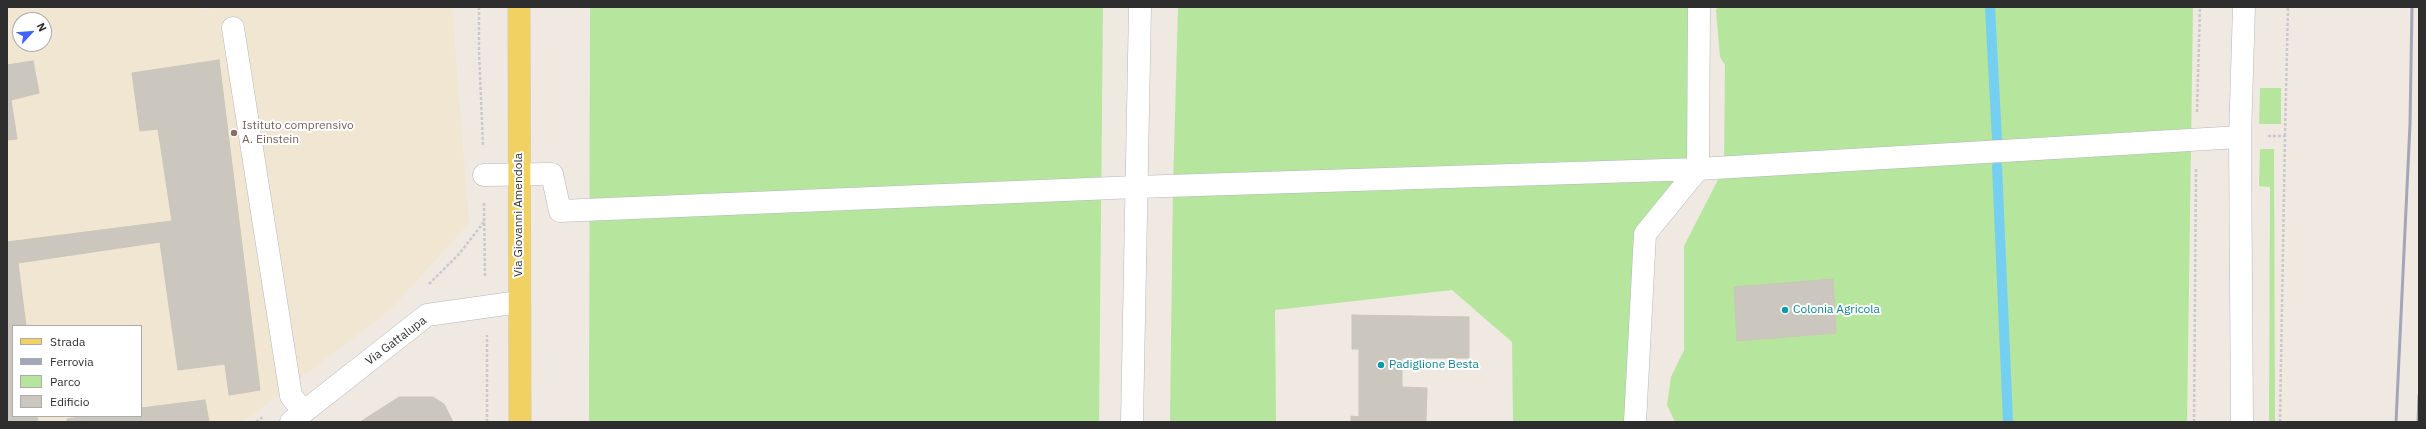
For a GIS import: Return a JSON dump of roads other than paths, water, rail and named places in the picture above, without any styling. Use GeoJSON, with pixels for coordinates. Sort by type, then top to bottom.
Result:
{"type":"FeatureCollection","features":[{"type":"Feature","properties":{"kind":"main road","name":"Via Giovanni Amendola"},"geometry":{"type":"LineString","coordinates":[[519,7],[520,422]]}},
{"type":"Feature","properties":{"kind":"street"},"geometry":{"type":"LineString","coordinates":[[1132,422],[1140,7]]}},
{"type":"Feature","properties":{"kind":"street"},"geometry":{"type":"LineString","coordinates":[[1635,422],[1645,234],[1698,169],[1699,7]]}},
{"type":"Feature","properties":{"kind":"street"},"geometry":{"type":"LineString","coordinates":[[2242,422],[2240,137],[2244,7]]}},
{"type":"Feature","properties":{"kind":"street"},"geometry":{"type":"LineString","coordinates":[[233,28],[291,396],[298,417]]}},
{"type":"Feature","properties":{"kind":"street"},"geometry":{"type":"LineString","coordinates":[[484,175],[519,176],[552,174],[560,211],[1136,187],[1698,169],[2196,138],[2240,137]]}},
{"type":"Feature","properties":{"kind":"street","name":"Via Gattalupa"},"geometry":{"type":"LineString","coordinates":[[298,417],[427,315],[519,302]]}},
{"type":"Feature","properties":{"kind":"waterway"},"geometry":{"type":"LineString","coordinates":[[1990,7],[1997,140]]}},
{"type":"Feature","properties":{"kind":"waterway"},"geometry":{"type":"LineString","coordinates":[[1997,166],[2008,422]]}},
{"type":"Feature","properties":{"kind":"railway"},"geometry":{"type":"LineString","coordinates":[[2396,422],[2410,124],[2412,7]]}},
{"type":"Feature","properties":{"kind":"railway"},"geometry":{"type":"LineString","coordinates":[[2418,422],[2419,395]]}},
{"type":"Feature","properties":{"kind":"place","name":"Istituto comprensivo A. Einstein"},"geometry":{"type":"Point","coordinates":[234,133]}},
{"type":"Feature","properties":{"kind":"place","name":"Colonia Agricola"},"geometry":{"type":"Point","coordinates":[1785,310]}},
{"type":"Feature","properties":{"kind":"place","name":"Padiglione Besta"},"geometry":{"type":"Point","coordinates":[1381,365]}}]}
